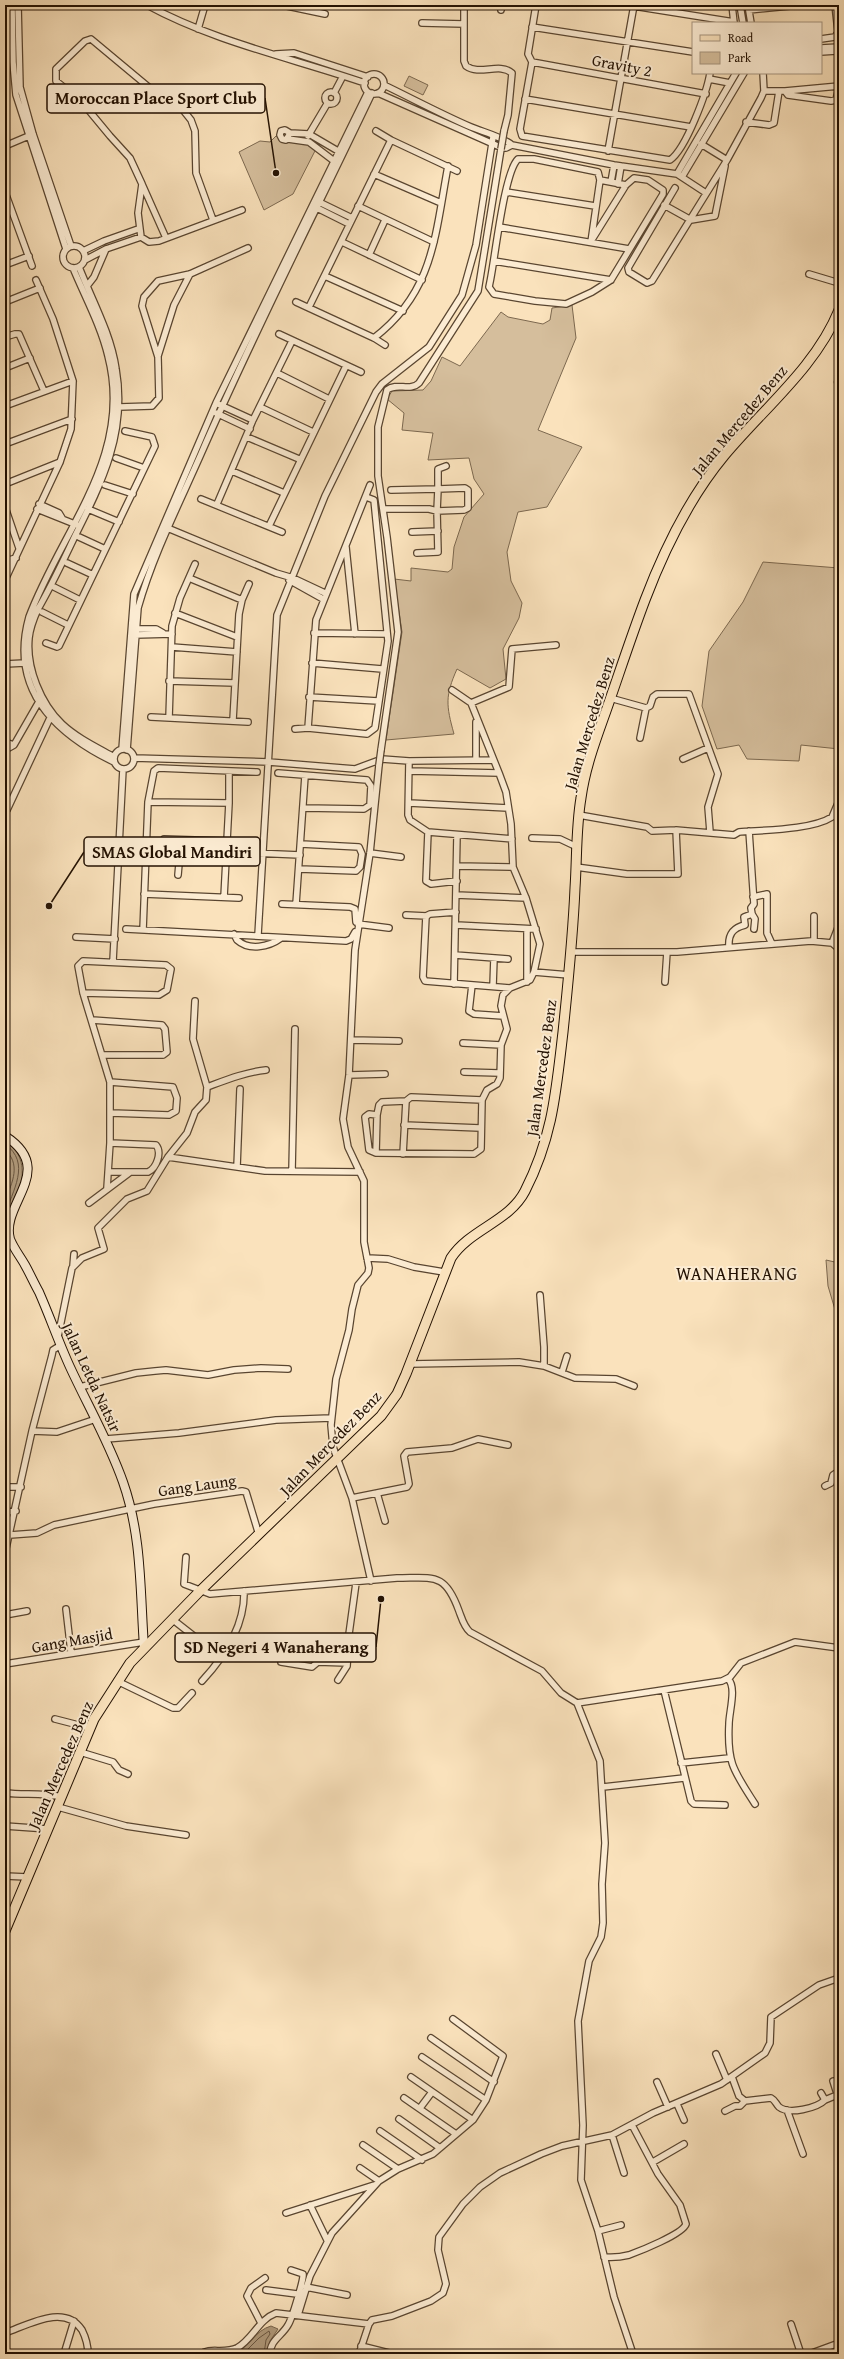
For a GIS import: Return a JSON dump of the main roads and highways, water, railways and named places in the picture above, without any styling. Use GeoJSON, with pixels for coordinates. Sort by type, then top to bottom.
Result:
{"type":"FeatureCollection","features":[{"type":"Feature","properties":{"kind":"main road","name":"Jalan Mercedez Benz"},"geometry":{"type":"LineString","coordinates":[[5,1931],[62,1798],[90,1728],[117,1681],[144,1644],[337,1461],[384,1413],[397,1394],[410,1364],[450,1258],[464,1242],[516,1205],[542,1156],[550,1128],[569,975],[579,815],[586,770],[610,698],[656,574],[696,497],[725,455],[815,354],[831,328],[839,310]]}},
{"type":"Feature","properties":{"kind":"water"},"geometry":{"type":"Polygon","coordinates":[[[839,365],[839,401],[834,382],[839,365]]]}},
{"type":"Feature","properties":{"kind":"water"},"geometry":{"type":"Polygon","coordinates":[[[5,1139],[15,1149],[20,1160],[22,1171],[18,1193],[5,1229],[5,1139]]]}},
{"type":"Feature","properties":{"kind":"water"},"geometry":{"type":"Polygon","coordinates":[[[271,2326],[278,2329],[270,2341],[268,2354],[235,2354],[261,2331],[271,2326]]]}},
{"type":"Feature","properties":{"kind":"place","name":"Moroccan Place Sport Club"},"geometry":{"type":"Point","coordinates":[276,173]}},
{"type":"Feature","properties":{"kind":"place","name":"SMAS Global Mandiri"},"geometry":{"type":"Point","coordinates":[49,906]}},
{"type":"Feature","properties":{"kind":"place","name":"SD Negeri 4 Wanaherang"},"geometry":{"type":"Point","coordinates":[381,1599]}},
{"type":"Feature","properties":{"kind":"district","name":"WANAHERANG"},"geometry":{"type":"Point","coordinates":[737,1273]}}]}
